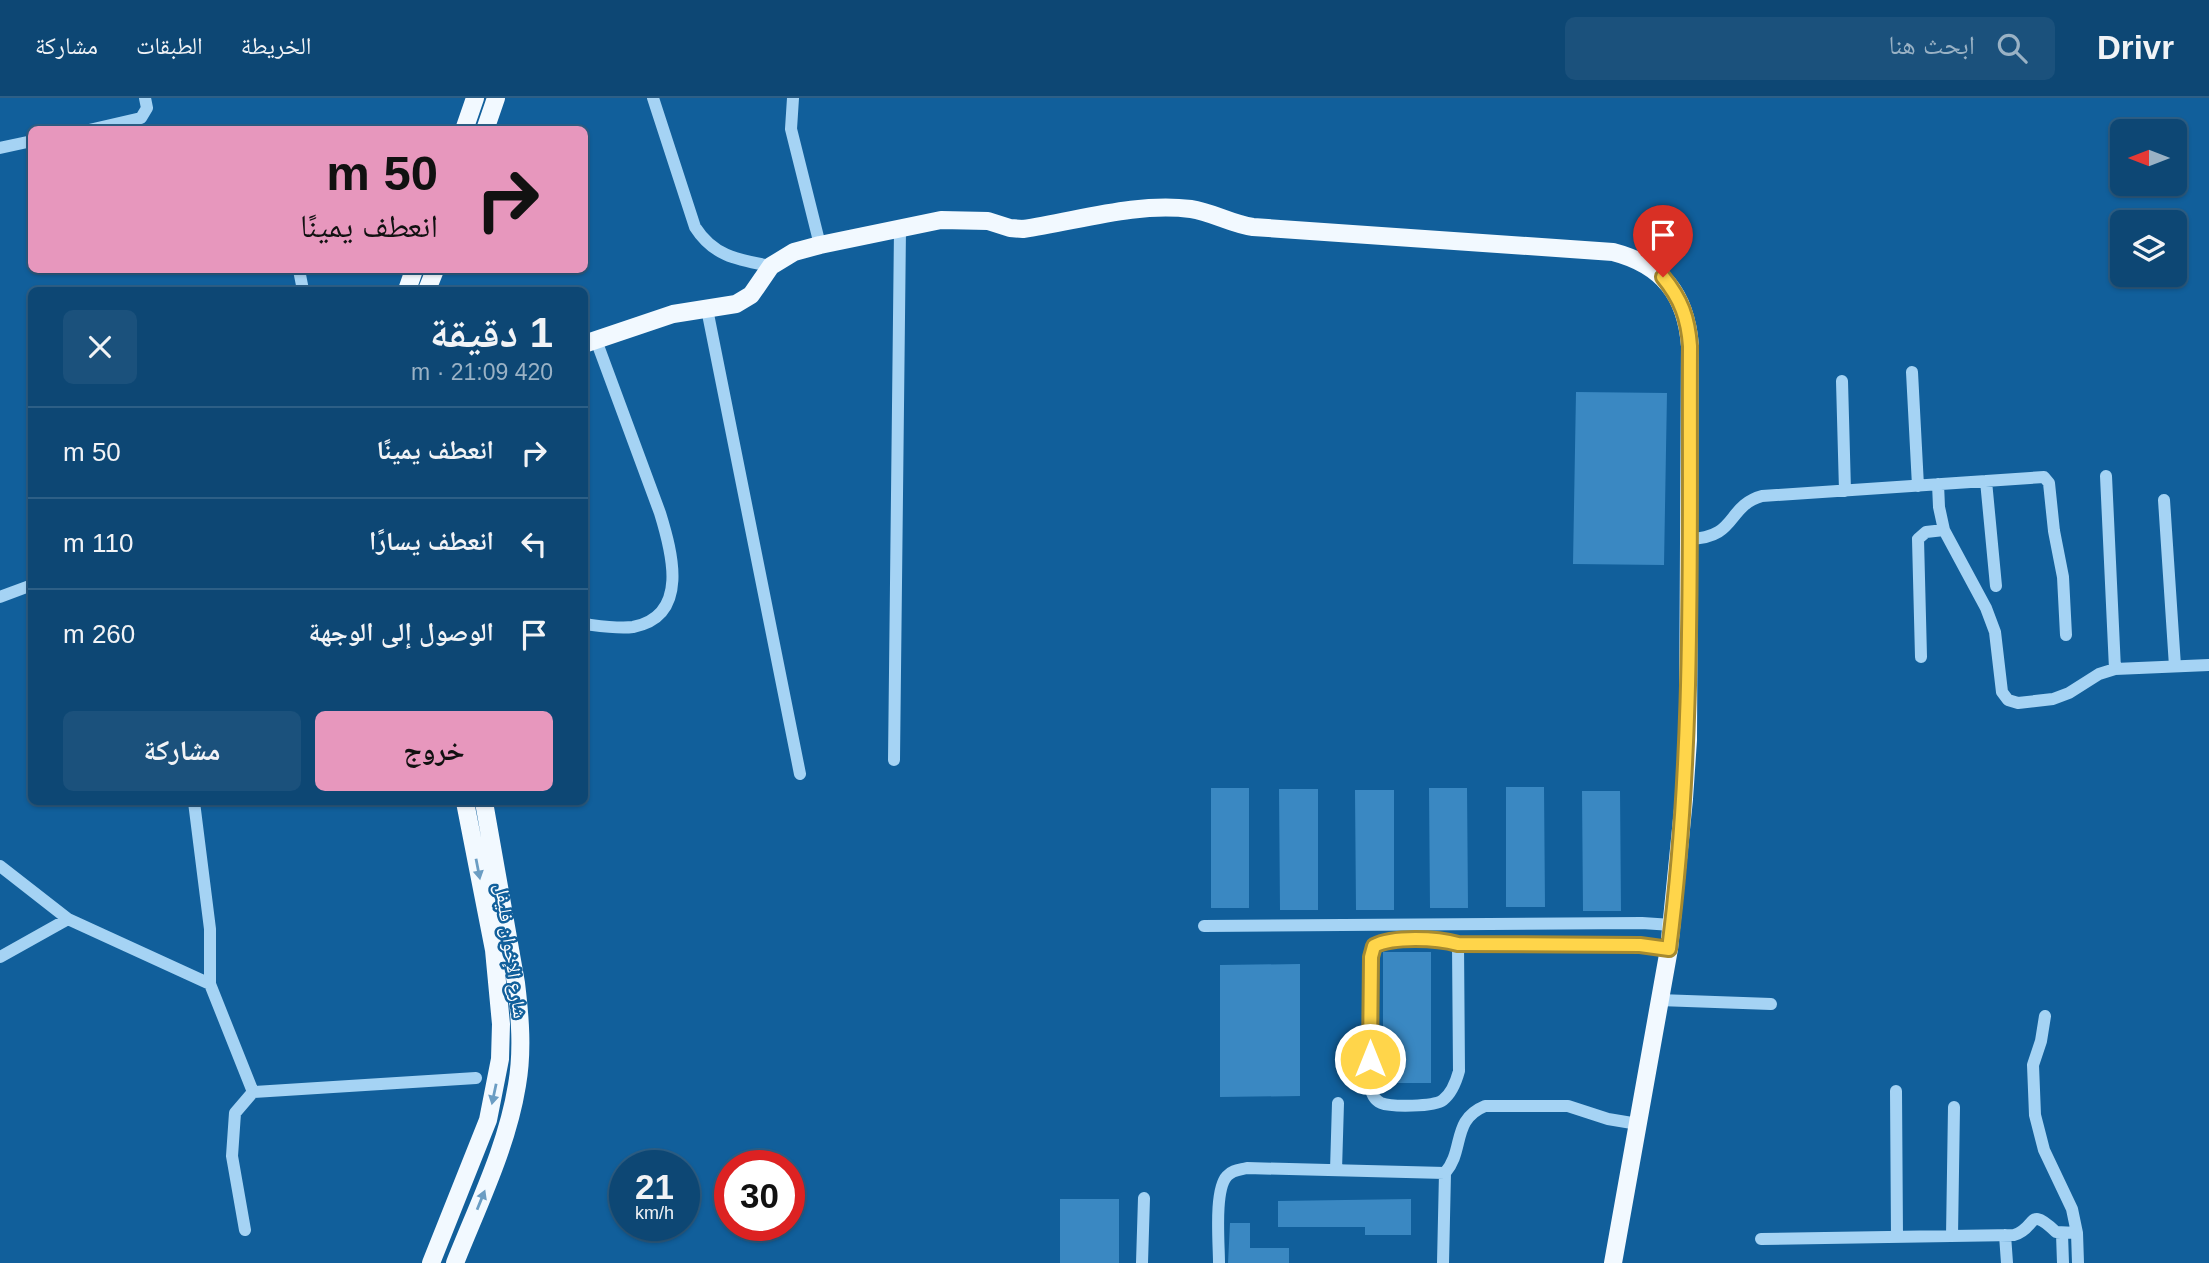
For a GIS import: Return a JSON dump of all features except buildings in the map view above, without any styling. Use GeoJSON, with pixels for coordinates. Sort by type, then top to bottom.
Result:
{"type":"FeatureCollection","features":[{"type":"Feature","properties":{"kind":"main road"},"geometry":{"type":"LineString","coordinates":[[465,126],[475,98]]}},
{"type":"Feature","properties":{"kind":"main road"},"geometry":{"type":"LineString","coordinates":[[486,126],[496,98]]}},
{"type":"Feature","properties":{"kind":"main road"},"geometry":{"type":"LineString","coordinates":[[590,342],[666,316],[736,304],[757,289],[771,266],[794,253],[929,222],[953,220],[988,221],[1023,229],[1119,211],[1180,208],[1202,211],[1228,222],[1253,227],[1613,253],[1631,257],[1656,271],[1675,292],[1689,327],[1688,740],[1669,949],[1613,1263]]}},
{"type":"Feature","properties":{"kind":"main road","name":"شارع الإخوان فليفل"},"geometry":{"type":"LineString","coordinates":[[431,1263],[488,1120],[500,1059],[501,1024],[494,950],[466,805]]}},
{"type":"Feature","properties":{"kind":"main road","name":"شارع الإخوان فليفل"},"geometry":{"type":"LineString","coordinates":[[455,1263],[500,1152],[520,1066],[520,1012],[485,805]]}},
{"type":"Feature","properties":{"kind":"main road"},"geometry":{"type":"LineString","coordinates":[[488,1120],[507,1126]]}},
{"type":"Feature","properties":{"kind":"street"},"geometry":{"type":"LineString","coordinates":[[106,126],[141,118],[147,108],[145,98]]}},
{"type":"Feature","properties":{"kind":"street"},"geometry":{"type":"LineString","coordinates":[[653,98],[695,227],[701,237],[727,256],[771,266]]}},
{"type":"Feature","properties":{"kind":"street"},"geometry":{"type":"LineString","coordinates":[[793,98],[791,129],[820,245]]}},
{"type":"Feature","properties":{"kind":"street"},"geometry":{"type":"LineString","coordinates":[[0,148],[28,142]]}},
{"type":"Feature","properties":{"kind":"street"},"geometry":{"type":"LineString","coordinates":[[894,760],[900,229]]}},
{"type":"Feature","properties":{"kind":"street"},"geometry":{"type":"LineString","coordinates":[[708,309],[800,774]]}},
{"type":"Feature","properties":{"kind":"street"},"geometry":{"type":"LineString","coordinates":[[588,624],[632,627],[654,620],[671,598],[673,573],[660,513],[590,342]]}},
{"type":"Feature","properties":{"kind":"street"},"geometry":{"type":"LineString","coordinates":[[1912,372],[1918,486]]}},
{"type":"Feature","properties":{"kind":"street"},"geometry":{"type":"LineString","coordinates":[[1842,381],[1845,491]]}},
{"type":"Feature","properties":{"kind":"street"},"geometry":{"type":"LineString","coordinates":[[2106,476],[2115,669]]}},
{"type":"Feature","properties":{"kind":"street"},"geometry":{"type":"LineString","coordinates":[[1689,539],[1712,536],[1723,530],[1732,523],[1739,509],[1753,499],[2039,477],[2047,479],[2063,577],[2066,635]]}},
{"type":"Feature","properties":{"kind":"street"},"geometry":{"type":"LineString","coordinates":[[1986,481],[1996,586]]}},
{"type":"Feature","properties":{"kind":"street"},"geometry":{"type":"LineString","coordinates":[[1938,484],[1944,530],[1991,620],[1997,644],[2002,692],[2008,700],[2018,703],[2053,699],[2099,674],[2115,669],[2209,665]]}},
{"type":"Feature","properties":{"kind":"street"},"geometry":{"type":"LineString","coordinates":[[2164,500],[2175,666]]}},
{"type":"Feature","properties":{"kind":"street"},"geometry":{"type":"LineString","coordinates":[[1921,657],[1918,543],[1923,534],[1944,530]]}},
{"type":"Feature","properties":{"kind":"street"},"geometry":{"type":"LineString","coordinates":[[0,597],[28,586]]}},
{"type":"Feature","properties":{"kind":"street"},"geometry":{"type":"LineString","coordinates":[[194,805],[210,929],[210,984],[253,1092]]}},
{"type":"Feature","properties":{"kind":"street"},"geometry":{"type":"LineString","coordinates":[[0,866],[68,919],[210,984]]}},
{"type":"Feature","properties":{"kind":"street"},"geometry":{"type":"LineString","coordinates":[[0,957],[68,919]]}},
{"type":"Feature","properties":{"kind":"street"},"geometry":{"type":"LineString","coordinates":[[1204,926],[1642,923],[1672,926]]}},
{"type":"Feature","properties":{"kind":"street"},"geometry":{"type":"LineString","coordinates":[[1458,944],[1458,1071],[1455,1084],[1445,1099],[1434,1105],[1383,1104],[1373,1097],[1369,1085],[1371,957],[1374,946],[1385,940],[1445,940],[1458,944],[1640,945],[1669,949]]}},
{"type":"Feature","properties":{"kind":"street"},"geometry":{"type":"LineString","coordinates":[[1659,1000],[1771,1004]]}},
{"type":"Feature","properties":{"kind":"street"},"geometry":{"type":"LineString","coordinates":[[2045,1016],[2033,1065],[2035,1115],[2043,1150],[2072,1209],[2077,1233],[2078,1263]]}},
{"type":"Feature","properties":{"kind":"street"},"geometry":{"type":"LineString","coordinates":[[245,1230],[232,1156],[235,1113],[253,1092],[476,1078]]}},
{"type":"Feature","properties":{"kind":"street"},"geometry":{"type":"LineString","coordinates":[[1896,1091],[1897,1237]]}},
{"type":"Feature","properties":{"kind":"street"},"geometry":{"type":"LineString","coordinates":[[1336,1170],[1338,1103]]}},
{"type":"Feature","properties":{"kind":"street"},"geometry":{"type":"LineString","coordinates":[[1443,1263],[1445,1173],[1453,1165],[1458,1138],[1473,1111],[1485,1105],[1569,1106],[1608,1119],[1638,1124]]}},
{"type":"Feature","properties":{"kind":"street"},"geometry":{"type":"LineString","coordinates":[[1952,1236],[1954,1107]]}},
{"type":"Feature","properties":{"kind":"street"},"geometry":{"type":"LineString","coordinates":[[1219,1263],[1220,1189],[1225,1178],[1234,1170],[1247,1168],[1445,1173]]}},
{"type":"Feature","properties":{"kind":"street"},"geometry":{"type":"LineString","coordinates":[[1142,1263],[1144,1198]]}},
{"type":"Feature","properties":{"kind":"street"},"geometry":{"type":"LineString","coordinates":[[1761,1239],[2006,1235],[2020,1233],[2030,1222],[2039,1219],[2044,1220],[2056,1232],[2077,1233]]}},
{"type":"Feature","properties":{"kind":"street"},"geometry":{"type":"LineString","coordinates":[[2062,1234],[2063,1263]]}},
{"type":"Feature","properties":{"kind":"street"},"geometry":{"type":"LineString","coordinates":[[2006,1235],[2007,1263]]}},
{"type":"Feature","properties":{"kind":"route"},"geometry":{"type":"LineString","coordinates":[[1370,1059],[1371,957],[1374,946],[1385,940],[1445,940],[1458,944],[1640,945],[1669,949],[1688,740],[1690,346],[1684,309],[1663,277]]}}]}
